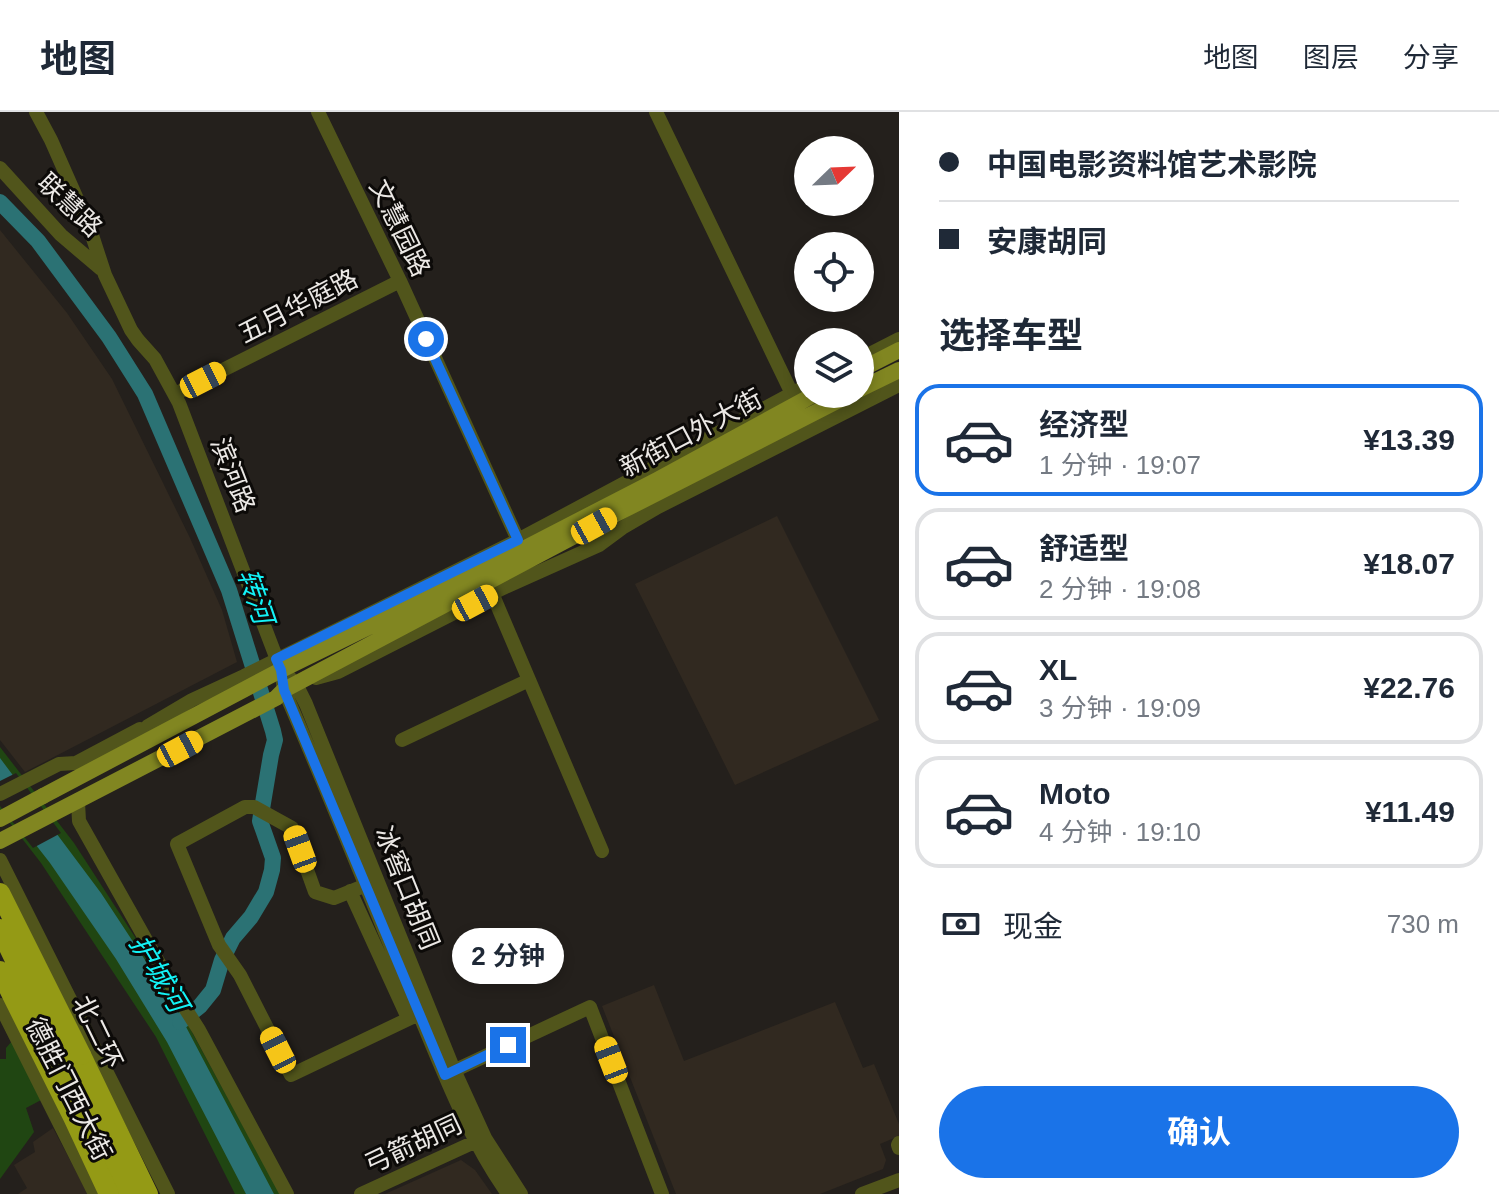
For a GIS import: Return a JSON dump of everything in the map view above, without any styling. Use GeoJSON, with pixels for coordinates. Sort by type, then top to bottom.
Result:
{"type":"FeatureCollection","features":[{"type":"Feature","properties":{"kind":"highway","name":"北二环"},"geometry":{"type":"LineString","coordinates":[[0,893],[130,1194]]}},
{"type":"Feature","properties":{"kind":"highway","name":"北二环"},"geometry":{"type":"LineString","coordinates":[[0,929],[148,1194]]}},
{"type":"Feature","properties":{"kind":"highway"},"geometry":{"type":"LineString","coordinates":[[0,971],[112,1194]]}},
{"type":"Feature","properties":{"kind":"main road"},"geometry":{"type":"LineString","coordinates":[[874,363],[898,350]]}},
{"type":"Feature","properties":{"kind":"main road"},"geometry":{"type":"LineString","coordinates":[[874,382],[899,370]]}},
{"type":"Feature","properties":{"kind":"main road","name":"新街口外大街"},"geometry":{"type":"LineString","coordinates":[[0,819],[121,756],[272,668],[450,587],[657,480],[794,398]]}},
{"type":"Feature","properties":{"kind":"main road","name":"新街口外大街"},"geometry":{"type":"LineString","coordinates":[[6,838],[256,709],[285,691],[490,588],[618,513],[823,408]]}},
{"type":"Feature","properties":{"kind":"main road"},"geometry":{"type":"LineString","coordinates":[[786,427],[808,431]]}},
{"type":"Feature","properties":{"kind":"main road"},"geometry":{"type":"LineString","coordinates":[[412,592],[450,587]]}},
{"type":"Feature","properties":{"kind":"street"},"geometry":{"type":"LineString","coordinates":[[36,112],[89,226],[105,275]]}},
{"type":"Feature","properties":{"kind":"street","name":"文慧园路"},"geometry":{"type":"LineString","coordinates":[[318,112],[400,281],[518,540]]}},
{"type":"Feature","properties":{"kind":"street"},"geometry":{"type":"LineString","coordinates":[[656,112],[794,398]]}},
{"type":"Feature","properties":{"kind":"street","name":"联慧路"},"geometry":{"type":"LineString","coordinates":[[0,168],[61,235],[93,260],[105,275]]}},
{"type":"Feature","properties":{"kind":"street","name":"滨河路"},"geometry":{"type":"LineString","coordinates":[[105,275],[132,331],[155,359],[175,394],[272,668],[285,691]]}},
{"type":"Feature","properties":{"kind":"street","name":"五月华庭路"},"geometry":{"type":"LineString","coordinates":[[175,394],[400,281]]}},
{"type":"Feature","properties":{"kind":"street"},"geometry":{"type":"LineString","coordinates":[[874,356],[898,350]]}},
{"type":"Feature","properties":{"kind":"street","name":"新街口外大街"},"geometry":{"type":"LineString","coordinates":[[490,588],[599,545],[658,507],[899,385]]}},
{"type":"Feature","properties":{"kind":"street","name":"新街口外大街"},"geometry":{"type":"LineString","coordinates":[[272,668],[412,592],[794,398]]}},
{"type":"Feature","properties":{"kind":"street"},"geometry":{"type":"LineString","coordinates":[[490,588],[602,851]]}},
{"type":"Feature","properties":{"kind":"street"},"geometry":{"type":"LineString","coordinates":[[402,740],[529,680]]}},
{"type":"Feature","properties":{"kind":"street","name":"新街口外大街"},"geometry":{"type":"LineString","coordinates":[[0,794],[59,764],[76,763],[192,700],[246,682]]}},
{"type":"Feature","properties":{"kind":"street","name":"冰窖口胡同"},"geometry":{"type":"LineString","coordinates":[[285,691],[357,888],[414,1016],[449,1072]]}},
{"type":"Feature","properties":{"kind":"street","name":"冰窖口胡同"},"geometry":{"type":"LineString","coordinates":[[285,691],[312,718],[449,1072],[508,1194]]}},
{"type":"Feature","properties":{"kind":"street","name":"新街口外大街"},"geometry":{"type":"LineString","coordinates":[[121,756],[148,726]]}},
{"type":"Feature","properties":{"kind":"street"},"geometry":{"type":"LineString","coordinates":[[78,802],[79,821],[199,1030],[287,1194]]}},
{"type":"Feature","properties":{"kind":"street"},"geometry":{"type":"LineString","coordinates":[[357,888],[334,898],[315,892],[292,828],[254,807],[245,807],[177,844],[208,924],[240,975],[291,1075],[414,1016]]}},
{"type":"Feature","properties":{"kind":"street","name":"德胜门西大街"},"geometry":{"type":"LineString","coordinates":[[0,860],[168,1194]]}},
{"type":"Feature","properties":{"kind":"street","name":"德胜门西大街"},"geometry":{"type":"LineString","coordinates":[[0,958],[78,1112],[112,1194]]}},
{"type":"Feature","properties":{"kind":"street"},"geometry":{"type":"LineString","coordinates":[[16,1036],[26,1010],[66,991]]}},
{"type":"Feature","properties":{"kind":"street"},"geometry":{"type":"LineString","coordinates":[[449,1072],[590,1007],[662,1194]]}},
{"type":"Feature","properties":{"kind":"street","name":"德胜门西大街"},"geometry":{"type":"LineString","coordinates":[[1,1009],[95,1194]]}},
{"type":"Feature","properties":{"kind":"street","name":"冰窖口胡同"},"geometry":{"type":"LineString","coordinates":[[480,1140],[521,1194]]}},
{"type":"Feature","properties":{"kind":"street","name":"弓箭胡同"},"geometry":{"type":"LineString","coordinates":[[361,1194],[480,1140]]}},
{"type":"Feature","properties":{"kind":"street"},"geometry":{"type":"LineString","coordinates":[[862,1194],[899,1180]]}},
{"type":"Feature","properties":{"kind":"shaded area"},"geometry":{"type":"Polygon","coordinates":[[[0,230],[67,313],[112,379],[222,610],[237,662],[25,772],[0,740],[0,230]]]}},
{"type":"Feature","properties":{"kind":"shaded area"},"geometry":{"type":"Polygon","coordinates":[[[777,516],[879,720],[735,785],[635,584],[777,516]]]}},
{"type":"Feature","properties":{"kind":"shaded area"},"geometry":{"type":"Polygon","coordinates":[[[654,985],[684,1061],[835,1002],[863,1068],[874,1064],[899,1124],[899,1136],[880,1144],[886,1160],[883,1169],[820,1194],[676,1194],[602,1006],[654,985]]]}},
{"type":"Feature","properties":{"kind":"shaded area"},"geometry":{"type":"Polygon","coordinates":[[[53,1128],[88,1194],[18,1194],[27,1188],[14,1165],[35,1152],[33,1142],[53,1128]]]}},
{"type":"Feature","properties":{"kind":"shaded area"},"geometry":{"type":"Polygon","coordinates":[[[461,1160],[475,1170],[492,1194],[385,1194],[461,1160]]]}},
{"type":"Feature","properties":{"kind":"green space"},"geometry":{"type":"Polygon","coordinates":[[[0,747],[74,843],[168,988],[280,1194],[235,1194],[156,1037],[41,863],[0,810],[0,747]]]}},
{"type":"Feature","properties":{"kind":"green space"},"geometry":{"type":"Polygon","coordinates":[[[12,1041],[43,1099],[26,1108],[34,1132],[0,1179],[0,1059],[6,1059],[6,1048],[12,1041]]]}},
{"type":"Feature","properties":{"kind":"water"},"geometry":{"type":"Polygon","coordinates":[[[0,758],[101,893],[174,1004],[274,1194],[246,1194],[167,1042],[116,959],[50,863],[0,799],[0,758]]]}},
{"type":"Feature","properties":{"kind":"pier"},"geometry":{"type":"Polygon","coordinates":[[[16,773],[61,833],[33,848],[0,806],[0,781],[16,773]]]}},
{"type":"Feature","properties":{"kind":"waterway","name":"转河"},"geometry":{"type":"LineString","coordinates":[[0,202],[38,241],[109,337],[145,394],[229,590],[275,740],[260,821],[273,858],[266,892],[233,938],[213,990],[200,1006],[180,1022]]}},
{"type":"Feature","properties":{"kind":"route"},"geometry":{"type":"LineString","coordinates":[[426,339],[518,540],[276,659],[284,690],[445,1075],[508,1045]]}},
{"type":"Feature","properties":{"kind":"water label","name":"护城河"},"geometry":{"type":"Point","coordinates":[159,973]}}]}
